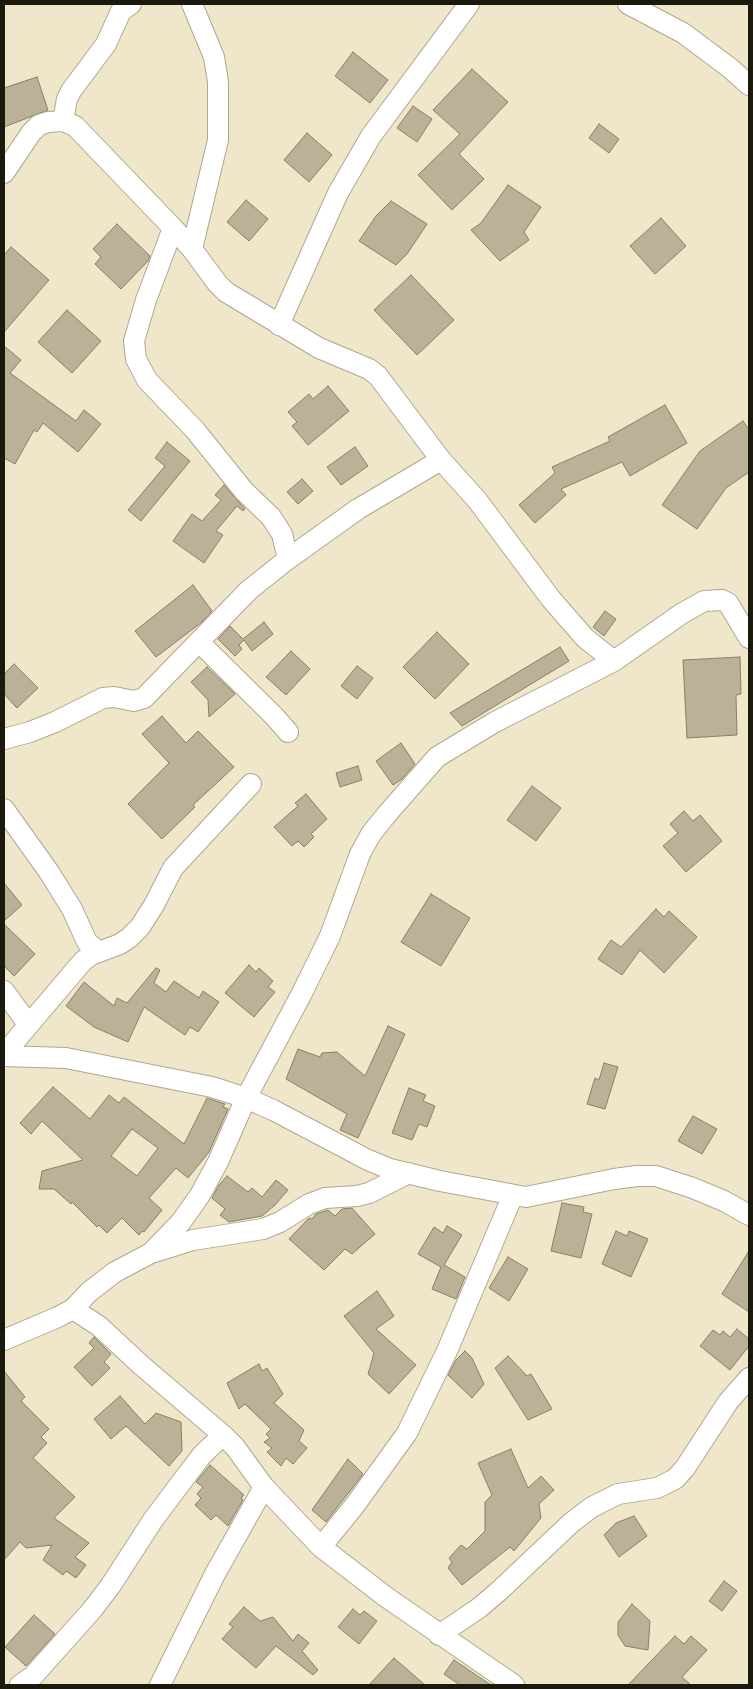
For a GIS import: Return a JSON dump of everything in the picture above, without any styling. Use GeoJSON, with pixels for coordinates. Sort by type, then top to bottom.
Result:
{"type":"FeatureCollection","features":[{"type":"Feature","properties":{"kind":"street"},"geometry":{"type":"LineString","coordinates":[[63,121],[67,99],[71,90],[106,44],[121,11],[131,4]]}},
{"type":"Feature","properties":{"kind":"street"},"geometry":{"type":"LineString","coordinates":[[192,4],[214,58],[218,82],[218,140],[192,249]]}},
{"type":"Feature","properties":{"kind":"street"},"geometry":{"type":"LineString","coordinates":[[279,325],[338,193],[371,136],[470,4]]}},
{"type":"Feature","properties":{"kind":"street"},"geometry":{"type":"LineString","coordinates":[[628,4],[682,33],[730,68],[749,85]]}},
{"type":"Feature","properties":{"kind":"street"},"geometry":{"type":"LineString","coordinates":[[4,173],[31,134],[39,126],[48,122],[63,121],[76,126],[192,249],[226,292],[330,354],[374,371],[441,460],[477,500],[551,599],[585,638],[614,661]]}},
{"type":"Feature","properties":{"kind":"street"},"geometry":{"type":"LineString","coordinates":[[173,228],[146,300],[134,341],[136,359],[148,380],[195,430],[244,491],[271,517],[282,534],[288,558]]}},
{"type":"Feature","properties":{"kind":"street"},"geometry":{"type":"LineString","coordinates":[[4,740],[55,722],[103,698],[114,697],[134,701],[144,698],[249,590],[288,558],[358,509],[441,460]]}},
{"type":"Feature","properties":{"kind":"street"},"geometry":{"type":"LineString","coordinates":[[151,1253],[181,1222],[200,1195],[218,1162],[246,1098],[330,936],[360,854],[371,834],[437,757],[496,722],[614,661],[681,614],[704,601],[722,600],[728,603],[749,638]]}},
{"type":"Feature","properties":{"kind":"street"},"geometry":{"type":"LineString","coordinates":[[199,642],[288,732]]}},
{"type":"Feature","properties":{"kind":"street"},"geometry":{"type":"LineString","coordinates":[[4,1055],[28,1024],[83,961],[120,944],[140,927],[174,868],[251,784]]}},
{"type":"Feature","properties":{"kind":"street"},"geometry":{"type":"LineString","coordinates":[[4,809],[49,872],[72,909],[88,942],[99,952]]}},
{"type":"Feature","properties":{"kind":"street"},"geometry":{"type":"LineString","coordinates":[[4,991],[28,1024]]}},
{"type":"Feature","properties":{"kind":"street"},"geometry":{"type":"LineString","coordinates":[[4,1055],[46,1056],[82,1060],[212,1087],[246,1098],[273,1110],[368,1160],[390,1169],[440,1181],[526,1196],[614,1179],[656,1176],[693,1188],[724,1201],[749,1215]]}},
{"type":"Feature","properties":{"kind":"street"},"geometry":{"type":"LineString","coordinates":[[4,1340],[73,1309],[89,1292],[115,1272],[151,1253],[193,1240],[263,1229],[280,1222],[309,1204],[325,1198],[357,1196],[369,1193],[409,1173]]}},
{"type":"Feature","properties":{"kind":"street"},"geometry":{"type":"LineString","coordinates":[[321,1547],[355,1505],[407,1433],[447,1351],[513,1195]]}},
{"type":"Feature","properties":{"kind":"street"},"geometry":{"type":"LineString","coordinates":[[73,1309],[99,1326],[235,1447],[264,1487],[321,1547],[439,1635],[514,1685]]}},
{"type":"Feature","properties":{"kind":"street"},"geometry":{"type":"LineString","coordinates":[[439,1635],[479,1608],[570,1523],[592,1507],[618,1494],[657,1488],[675,1479],[685,1468],[728,1402],[749,1378]]}},
{"type":"Feature","properties":{"kind":"street"},"geometry":{"type":"LineString","coordinates":[[20,1685],[33,1676],[92,1610],[111,1585],[153,1520],[202,1456],[222,1435]]}},
{"type":"Feature","properties":{"kind":"street"},"geometry":{"type":"LineString","coordinates":[[160,1685],[216,1574],[264,1487]]}},
{"type":"Feature","properties":{"kind":"building"},"geometry":{"type":"Polygon","coordinates":[[[353,52],[388,80],[370,103],[335,76],[353,52]]]}},
{"type":"Feature","properties":{"kind":"building"},"geometry":{"type":"Polygon","coordinates":[[[472,69],[508,102],[459,154],[484,179],[452,210],[418,175],[460,134],[433,110],[472,69]]]}},
{"type":"Feature","properties":{"kind":"building"},"geometry":{"type":"Polygon","coordinates":[[[37,77],[48,110],[4,127],[4,88],[37,77]]]}},
{"type":"Feature","properties":{"kind":"building"},"geometry":{"type":"Polygon","coordinates":[[[413,106],[432,119],[417,142],[397,128],[413,106]]]}},
{"type":"Feature","properties":{"kind":"building"},"geometry":{"type":"Polygon","coordinates":[[[599,124],[619,139],[609,153],[589,138],[599,124]]]}},
{"type":"Feature","properties":{"kind":"building"},"geometry":{"type":"Polygon","coordinates":[[[307,133],[332,155],[309,182],[284,160],[307,133]]]}},
{"type":"Feature","properties":{"kind":"building"},"geometry":{"type":"Polygon","coordinates":[[[508,185],[541,207],[524,232],[529,240],[500,261],[471,230],[481,223],[508,185]]]}},
{"type":"Feature","properties":{"kind":"building"},"geometry":{"type":"Polygon","coordinates":[[[246,200],[268,219],[249,241],[227,222],[246,200]]]}},
{"type":"Feature","properties":{"kind":"building"},"geometry":{"type":"Polygon","coordinates":[[[391,201],[427,224],[407,254],[396,265],[359,241],[376,216],[391,201]]]}},
{"type":"Feature","properties":{"kind":"building"},"geometry":{"type":"Polygon","coordinates":[[[661,218],[686,246],[655,274],[630,246],[661,218]]]}},
{"type":"Feature","properties":{"kind":"building"},"geometry":{"type":"Polygon","coordinates":[[[117,224],[150,256],[148,261],[121,289],[95,264],[101,257],[93,249],[117,224]]]}},
{"type":"Feature","properties":{"kind":"building"},"geometry":{"type":"Polygon","coordinates":[[[11,247],[49,280],[4,332],[4,255],[11,247]]]}},
{"type":"Feature","properties":{"kind":"building"},"geometry":{"type":"Polygon","coordinates":[[[411,275],[454,320],[417,355],[374,310],[411,275]]]}},
{"type":"Feature","properties":{"kind":"building"},"geometry":{"type":"Polygon","coordinates":[[[67,310],[101,341],[72,373],[38,342],[67,310]]]}},
{"type":"Feature","properties":{"kind":"building"},"geometry":{"type":"Polygon","coordinates":[[[4,346],[21,360],[10,373],[76,421],[84,410],[101,424],[78,452],[43,423],[37,432],[34,430],[15,464],[4,458],[4,346]]]}},
{"type":"Feature","properties":{"kind":"building"},"geometry":{"type":"Polygon","coordinates":[[[328,386],[349,411],[308,445],[292,426],[297,422],[288,412],[309,394],[313,399],[328,386]]]}},
{"type":"Feature","properties":{"kind":"building"},"geometry":{"type":"Polygon","coordinates":[[[665,405],[687,443],[630,476],[622,462],[561,489],[566,495],[535,523],[519,505],[555,473],[552,467],[610,441],[608,437],[665,405]]]}},
{"type":"Feature","properties":{"kind":"building"},"geometry":{"type":"Polygon","coordinates":[[[743,421],[749,430],[749,472],[726,488],[697,529],[662,505],[700,451],[743,421]]]}},
{"type":"Feature","properties":{"kind":"building"},"geometry":{"type":"Polygon","coordinates":[[[167,442],[190,461],[141,521],[128,510],[165,466],[155,458],[167,442]]]}},
{"type":"Feature","properties":{"kind":"building"},"geometry":{"type":"Polygon","coordinates":[[[355,447],[368,466],[341,485],[327,467],[355,447]]]}},
{"type":"Feature","properties":{"kind":"building"},"geometry":{"type":"Polygon","coordinates":[[[302,479],[313,491],[298,504],[287,492],[302,479]]]}},
{"type":"Feature","properties":{"kind":"building"},"geometry":{"type":"Polygon","coordinates":[[[224,485],[245,509],[243,511],[237,506],[216,531],[223,535],[204,563],[173,541],[192,514],[202,521],[221,500],[215,495],[224,485]]]}},
{"type":"Feature","properties":{"kind":"building"},"geometry":{"type":"Polygon","coordinates":[[[193,585],[212,611],[202,622],[156,657],[135,631],[193,585]]]}},
{"type":"Feature","properties":{"kind":"building"},"geometry":{"type":"Polygon","coordinates":[[[605,611],[616,619],[604,636],[593,627],[605,611]]]}},
{"type":"Feature","properties":{"kind":"building"},"geometry":{"type":"Polygon","coordinates":[[[264,622],[273,634],[252,651],[244,640],[239,645],[242,649],[235,656],[218,639],[230,626],[243,639],[264,622]]]}},
{"type":"Feature","properties":{"kind":"building"},"geometry":{"type":"Polygon","coordinates":[[[437,632],[469,664],[435,699],[403,667],[437,632]]]}},
{"type":"Feature","properties":{"kind":"building"},"geometry":{"type":"Polygon","coordinates":[[[560,647],[569,661],[462,726],[450,713],[560,647]]]}},
{"type":"Feature","properties":{"kind":"building"},"geometry":{"type":"Polygon","coordinates":[[[291,651],[310,669],[286,695],[266,677],[291,651]]]}},
{"type":"Feature","properties":{"kind":"building"},"geometry":{"type":"Polygon","coordinates":[[[740,657],[741,694],[736,695],[737,735],[687,738],[683,660],[740,657]]]}},
{"type":"Feature","properties":{"kind":"building"},"geometry":{"type":"Polygon","coordinates":[[[14,664],[38,688],[17,708],[4,694],[4,674],[14,664]]]}},
{"type":"Feature","properties":{"kind":"building"},"geometry":{"type":"Polygon","coordinates":[[[357,666],[373,678],[357,699],[341,686],[357,666]]]}},
{"type":"Feature","properties":{"kind":"building"},"geometry":{"type":"Polygon","coordinates":[[[207,667],[235,694],[209,717],[208,700],[191,682],[207,667]]]}},
{"type":"Feature","properties":{"kind":"building"},"geometry":{"type":"Polygon","coordinates":[[[162,716],[186,743],[198,731],[234,767],[193,805],[195,807],[162,839],[128,804],[169,763],[142,734],[162,716]]]}},
{"type":"Feature","properties":{"kind":"building"},"geometry":{"type":"Polygon","coordinates":[[[401,743],[415,764],[402,779],[393,785],[376,761],[401,743]]]}},
{"type":"Feature","properties":{"kind":"building"},"geometry":{"type":"Polygon","coordinates":[[[358,766],[362,780],[340,787],[336,773],[358,766]]]}},
{"type":"Feature","properties":{"kind":"building"},"geometry":{"type":"Polygon","coordinates":[[[532,786],[561,808],[536,841],[507,820],[532,786]]]}},
{"type":"Feature","properties":{"kind":"building"},"geometry":{"type":"Polygon","coordinates":[[[306,794],[327,819],[311,834],[314,837],[304,847],[298,841],[292,846],[274,827],[298,806],[295,803],[306,794]]]}},
{"type":"Feature","properties":{"kind":"building"},"geometry":{"type":"Polygon","coordinates":[[[684,811],[693,821],[700,815],[722,841],[686,872],[663,846],[678,833],[670,824],[684,811]]]}},
{"type":"Feature","properties":{"kind":"building"},"geometry":{"type":"Polygon","coordinates":[[[4,883],[22,905],[4,921],[4,883]]]}},
{"type":"Feature","properties":{"kind":"building"},"geometry":{"type":"Polygon","coordinates":[[[431,894],[470,918],[441,966],[401,942],[431,894]]]}},
{"type":"Feature","properties":{"kind":"building"},"geometry":{"type":"Polygon","coordinates":[[[656,909],[664,917],[669,911],[697,937],[664,973],[640,950],[622,975],[598,959],[611,940],[621,947],[656,909]]]}},
{"type":"Feature","properties":{"kind":"building"},"geometry":{"type":"Polygon","coordinates":[[[4,924],[35,954],[14,976],[4,966],[4,924]]]}},
{"type":"Feature","properties":{"kind":"building"},"geometry":{"type":"Polygon","coordinates":[[[249,965],[256,972],[259,968],[273,981],[268,987],[275,992],[254,1017],[225,993],[249,965]]]}},
{"type":"Feature","properties":{"kind":"building"},"geometry":{"type":"Polygon","coordinates":[[[156,968],[160,970],[154,983],[166,992],[174,981],[199,998],[203,991],[219,1002],[198,1032],[190,1027],[185,1035],[144,1007],[128,1042],[94,1027],[66,1006],[84,982],[114,1006],[117,998],[127,1003],[156,968]]]}},
{"type":"Feature","properties":{"kind":"building"},"geometry":{"type":"Polygon","coordinates":[[[388,1026],[405,1034],[358,1138],[340,1130],[347,1114],[286,1079],[298,1049],[320,1057],[322,1053],[337,1052],[365,1076],[388,1026]]]}},
{"type":"Feature","properties":{"kind":"building"},"geometry":{"type":"Polygon","coordinates":[[[604,1063],[618,1067],[605,1109],[587,1104],[595,1078],[599,1080],[604,1063]]]}},
{"type":"Feature","properties":{"kind":"building"},"geometry":{"type":"Polygon","coordinates":[[[53,1087],[90,1119],[109,1095],[119,1103],[124,1097],[184,1144],[207,1098],[225,1104],[223,1107],[228,1109],[209,1152],[188,1178],[176,1168],[149,1198],[162,1210],[144,1232],[142,1231],[139,1235],[122,1218],[107,1233],[99,1225],[97,1227],[72,1202],[71,1204],[54,1189],[39,1189],[42,1171],[83,1160],[42,1121],[31,1134],[20,1123],[53,1087]],[[132,1129],[111,1156],[137,1176],[158,1148],[132,1129]]]}},
{"type":"Feature","properties":{"kind":"building"},"geometry":{"type":"Polygon","coordinates":[[[409,1088],[426,1095],[423,1101],[435,1106],[427,1127],[419,1124],[412,1140],[392,1133],[409,1088]]]}},
{"type":"Feature","properties":{"kind":"building"},"geometry":{"type":"Polygon","coordinates":[[[693,1116],[717,1129],[702,1154],[678,1141],[693,1116]]]}},
{"type":"Feature","properties":{"kind":"building"},"geometry":{"type":"Polygon","coordinates":[[[227,1176],[248,1192],[252,1188],[262,1197],[276,1180],[288,1190],[262,1216],[229,1222],[220,1215],[225,1209],[212,1198],[219,1185],[227,1176]]]}},
{"type":"Feature","properties":{"kind":"building"},"geometry":{"type":"Polygon","coordinates":[[[562,1203],[584,1207],[583,1212],[592,1214],[581,1258],[551,1251],[562,1203]]]}},
{"type":"Feature","properties":{"kind":"building"},"geometry":{"type":"Polygon","coordinates":[[[352,1208],[375,1234],[352,1254],[345,1249],[324,1270],[289,1239],[308,1219],[312,1219],[316,1214],[328,1210],[335,1216],[342,1209],[352,1208]]]}},
{"type":"Feature","properties":{"kind":"building"},"geometry":{"type":"Polygon","coordinates":[[[447,1226],[462,1235],[444,1265],[465,1277],[456,1299],[432,1289],[441,1267],[418,1254],[434,1227],[443,1233],[447,1226]]]}},
{"type":"Feature","properties":{"kind":"building"},"geometry":{"type":"Polygon","coordinates":[[[616,1231],[627,1236],[629,1231],[648,1239],[631,1277],[602,1264],[616,1231]]]}},
{"type":"Feature","properties":{"kind":"building"},"geometry":{"type":"Polygon","coordinates":[[[749,1251],[749,1312],[722,1294],[749,1251]]]}},
{"type":"Feature","properties":{"kind":"building"},"geometry":{"type":"Polygon","coordinates":[[[508,1257],[528,1269],[509,1301],[489,1288],[508,1257]]]}},
{"type":"Feature","properties":{"kind":"building"},"geometry":{"type":"Polygon","coordinates":[[[377,1291],[394,1316],[376,1329],[416,1365],[389,1394],[368,1374],[374,1353],[344,1316],[377,1291]]]}},
{"type":"Feature","properties":{"kind":"building"},"geometry":{"type":"Polygon","coordinates":[[[737,1329],[749,1339],[749,1346],[730,1370],[700,1346],[713,1330],[720,1335],[723,1331],[730,1337],[737,1329]]]}},
{"type":"Feature","properties":{"kind":"building"},"geometry":{"type":"Polygon","coordinates":[[[94,1337],[111,1354],[104,1362],[110,1368],[92,1386],[74,1367],[94,1348],[89,1343],[94,1337]]]}},
{"type":"Feature","properties":{"kind":"building"},"geometry":{"type":"Polygon","coordinates":[[[465,1351],[472,1358],[484,1384],[472,1398],[448,1375],[456,1360],[465,1351]]]}},
{"type":"Feature","properties":{"kind":"building"},"geometry":{"type":"Polygon","coordinates":[[[508,1356],[527,1376],[531,1374],[552,1409],[528,1420],[495,1368],[508,1356]]]}},
{"type":"Feature","properties":{"kind":"building"},"geometry":{"type":"Polygon","coordinates":[[[259,1364],[262,1371],[267,1368],[283,1394],[274,1403],[304,1430],[299,1441],[307,1448],[293,1464],[286,1458],[281,1466],[267,1452],[272,1448],[264,1442],[270,1438],[266,1434],[271,1429],[245,1404],[239,1409],[227,1383],[259,1364]]]}},
{"type":"Feature","properties":{"kind":"building"},"geometry":{"type":"Polygon","coordinates":[[[4,1371],[25,1397],[21,1401],[49,1429],[41,1437],[47,1443],[33,1458],[75,1497],[54,1518],[89,1543],[75,1557],[86,1565],[76,1578],[66,1571],[63,1575],[43,1560],[52,1545],[26,1548],[20,1542],[4,1560],[4,1371]]]}},
{"type":"Feature","properties":{"kind":"building"},"geometry":{"type":"Polygon","coordinates":[[[120,1396],[145,1424],[156,1413],[181,1422],[182,1451],[169,1466],[126,1426],[111,1439],[94,1419],[120,1396]]]}},
{"type":"Feature","properties":{"kind":"building"},"geometry":{"type":"Polygon","coordinates":[[[511,1449],[528,1488],[541,1476],[554,1490],[539,1504],[541,1518],[514,1551],[510,1547],[462,1585],[448,1568],[452,1562],[449,1558],[461,1545],[467,1549],[485,1531],[485,1502],[492,1495],[478,1463],[511,1449]]]}},
{"type":"Feature","properties":{"kind":"building"},"geometry":{"type":"Polygon","coordinates":[[[348,1459],[363,1474],[326,1522],[312,1510],[348,1459]]]}},
{"type":"Feature","properties":{"kind":"building"},"geometry":{"type":"Polygon","coordinates":[[[210,1465],[244,1495],[228,1526],[216,1515],[211,1520],[195,1505],[201,1498],[197,1494],[203,1487],[196,1482],[210,1465]]]}},
{"type":"Feature","properties":{"kind":"building"},"geometry":{"type":"Polygon","coordinates":[[[634,1516],[647,1536],[619,1557],[604,1535],[616,1523],[634,1516]]]}},
{"type":"Feature","properties":{"kind":"building"},"geometry":{"type":"Polygon","coordinates":[[[724,1581],[737,1591],[722,1611],[709,1601],[724,1581]]]}},
{"type":"Feature","properties":{"kind":"building"},"geometry":{"type":"Polygon","coordinates":[[[632,1604],[650,1621],[648,1650],[625,1646],[618,1635],[618,1622],[632,1604]]]}},
{"type":"Feature","properties":{"kind":"building"},"geometry":{"type":"Polygon","coordinates":[[[244,1607],[260,1621],[273,1617],[293,1641],[298,1634],[309,1643],[302,1651],[318,1670],[313,1675],[276,1646],[256,1668],[222,1639],[233,1627],[229,1624],[244,1607]]]}},
{"type":"Feature","properties":{"kind":"building"},"geometry":{"type":"Polygon","coordinates":[[[353,1609],[360,1615],[364,1611],[377,1621],[359,1644],[338,1627],[353,1609]]]}},
{"type":"Feature","properties":{"kind":"building"},"geometry":{"type":"Polygon","coordinates":[[[34,1615],[55,1634],[26,1666],[5,1647],[34,1615]]]}},
{"type":"Feature","properties":{"kind":"building"},"geometry":{"type":"Polygon","coordinates":[[[675,1636],[684,1644],[691,1636],[707,1650],[682,1677],[691,1685],[628,1685],[675,1636]]]}},
{"type":"Feature","properties":{"kind":"building"},"geometry":{"type":"Polygon","coordinates":[[[394,1658],[425,1685],[369,1685],[394,1658]]]}},
{"type":"Feature","properties":{"kind":"building"},"geometry":{"type":"Polygon","coordinates":[[[454,1660],[491,1685],[460,1685],[444,1674],[454,1660]]]}}]}
